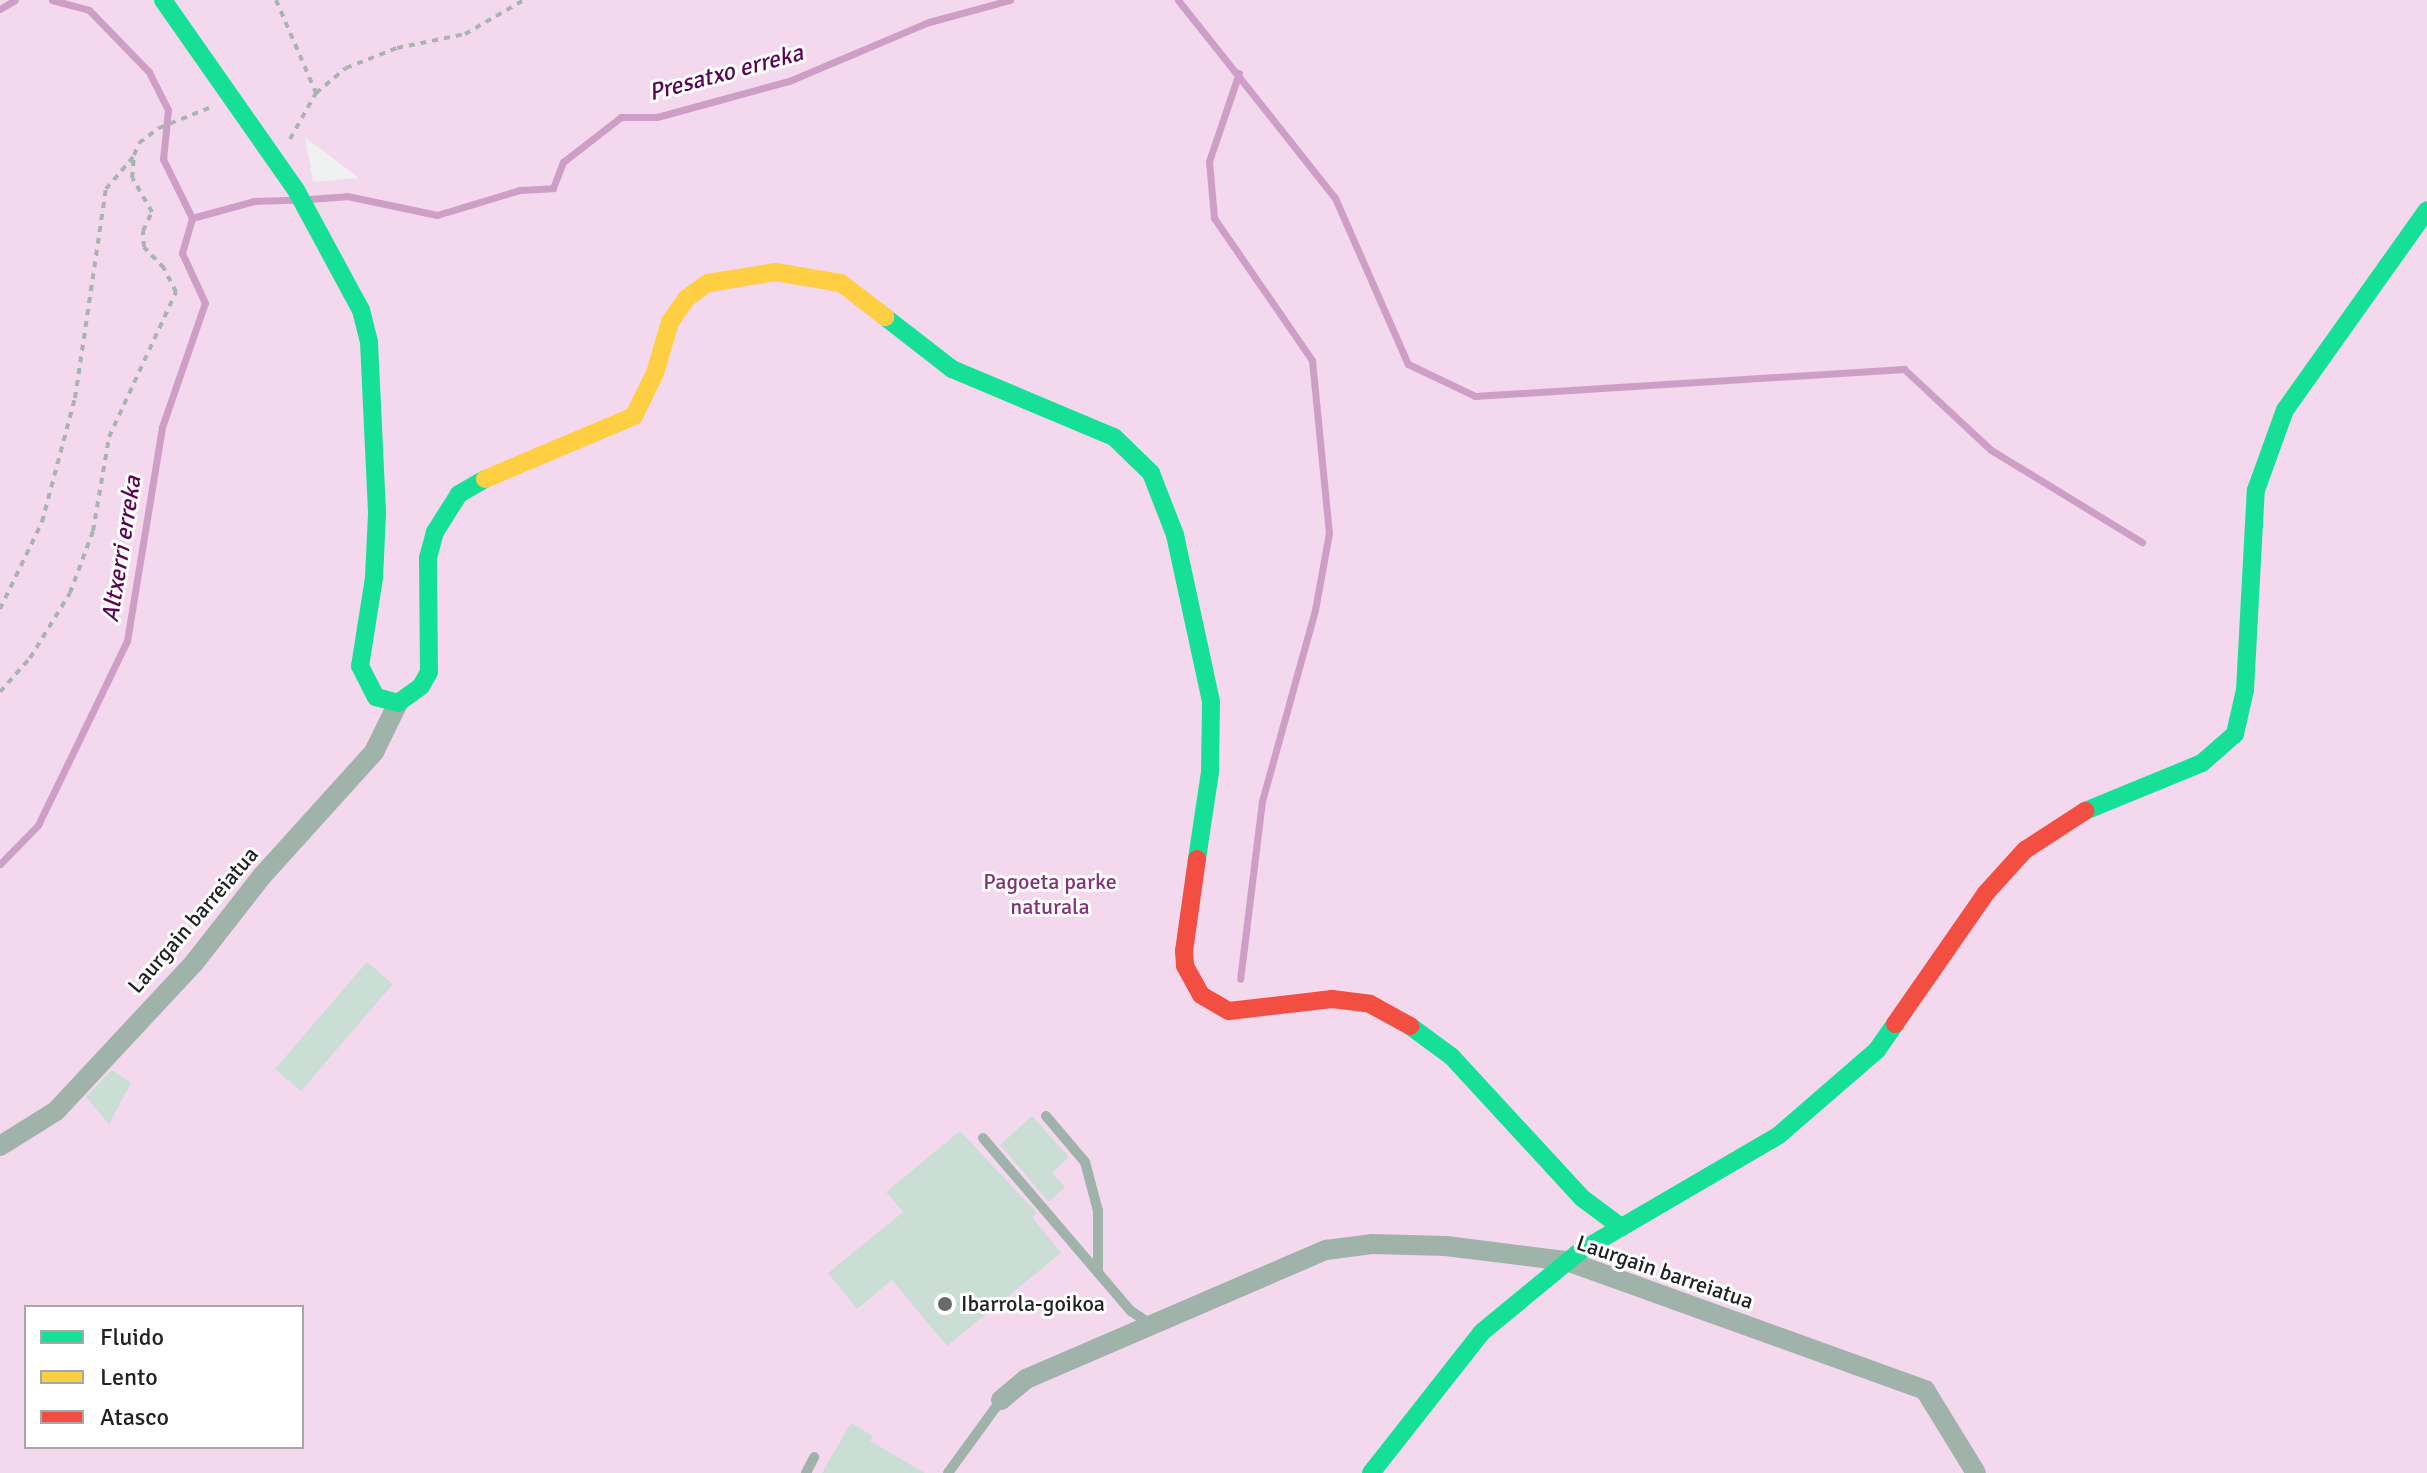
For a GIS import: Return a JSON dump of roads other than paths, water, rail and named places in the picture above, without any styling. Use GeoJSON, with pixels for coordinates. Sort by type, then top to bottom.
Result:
{"type":"FeatureCollection","features":[{"type":"Feature","properties":{"kind":"street"},"geometry":{"type":"LineString","coordinates":[[163,0],[225,91],[299,190],[309,214],[349,283],[369,342],[377,514],[374,578],[360,666],[376,697],[398,703],[421,686],[429,672],[428,558],[435,532],[459,494],[517,462],[596,435],[634,416],[655,373],[670,322],[687,298],[708,283],[775,272],[841,283],[952,369],[1114,437],[1137,454],[1151,473],[1182,560],[1211,702],[1209,786],[1184,951],[1185,966],[1198,992],[1229,1011],[1326,998],[1390,1011],[1445,1051],[1582,1198],[1621,1227]]}},
{"type":"Feature","properties":{"kind":"street"},"geometry":{"type":"LineString","coordinates":[[1371,1473],[1482,1332],[1567,1261],[1779,1135],[1877,1050],[1986,893],[2025,850],[2070,817],[2202,763],[2235,734],[2245,690],[2256,490],[2285,410],[2427,210]]}},
{"type":"Feature","properties":{"kind":"street","name":"Laurgain barreiatua"},"geometry":{"type":"LineString","coordinates":[[0,1146],[56,1111],[194,963],[262,876],[374,752],[398,703]]}},
{"type":"Feature","properties":{"kind":"street","name":"Laurgain barreiatua"},"geometry":{"type":"LineString","coordinates":[[1001,1400],[1026,1379],[1326,1250],[1372,1244],[1446,1246],[1567,1261],[1925,1390],[1976,1473]]}},
{"type":"Feature","properties":{"kind":"lane"},"geometry":{"type":"LineString","coordinates":[[1046,1116],[1085,1162],[1098,1211],[1098,1273]]}},
{"type":"Feature","properties":{"kind":"lane"},"geometry":{"type":"LineString","coordinates":[[983,1138],[1131,1311],[1153,1326]]}},
{"type":"Feature","properties":{"kind":"lane"},"geometry":{"type":"LineString","coordinates":[[948,1473],[1001,1400]]}},
{"type":"Feature","properties":{"kind":"lane"},"geometry":{"type":"LineString","coordinates":[[806,1473],[814,1457]]}},
{"type":"Feature","properties":{"kind":"waterway"},"geometry":{"type":"LineString","coordinates":[[0,9],[15,0]]}},
{"type":"Feature","properties":{"kind":"waterway"},"geometry":{"type":"LineString","coordinates":[[52,0],[89,10],[149,72],[168,110],[163,159],[192,218]]}},
{"type":"Feature","properties":{"kind":"waterway","name":"Presatxo erreka"},"geometry":{"type":"LineString","coordinates":[[308,199],[347,196],[437,215],[520,190],[553,188],[563,162],[621,117],[657,117],[789,81],[929,22],[1010,0]]}},
{"type":"Feature","properties":{"kind":"waterway"},"geometry":{"type":"LineString","coordinates":[[1178,0],[1335,198],[1408,364],[1475,396],[1904,369],[1991,450],[2142,542]]}},
{"type":"Feature","properties":{"kind":"waterway"},"geometry":{"type":"LineString","coordinates":[[1239,73],[1209,161],[1214,218],[1312,360],[1329,533],[1315,610],[1262,801],[1240,979]]}},
{"type":"Feature","properties":{"kind":"waterway","name":"Presatxo erreka"},"geometry":{"type":"LineString","coordinates":[[192,218],[254,201],[292,200]]}},
{"type":"Feature","properties":{"kind":"waterway","name":"Altxerri erreka"},"geometry":{"type":"LineString","coordinates":[[0,864],[38,825],[127,641],[162,427],[205,303],[182,253],[192,218]]}},
{"type":"Feature","properties":{"kind":"place","name":"Ibarrola-goikoa"},"geometry":{"type":"Point","coordinates":[945,1304]}},
{"type":"Feature","properties":{"kind":"park label","name":"Pagoeta parke naturala"},"geometry":{"type":"Point","coordinates":[1050,894]}}]}
